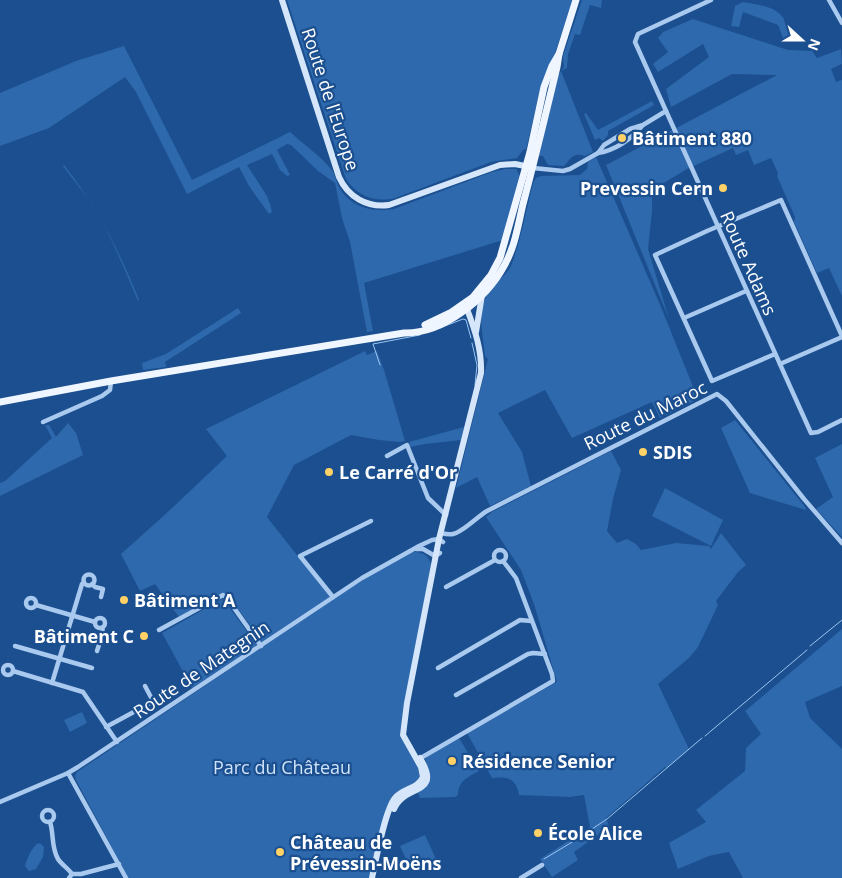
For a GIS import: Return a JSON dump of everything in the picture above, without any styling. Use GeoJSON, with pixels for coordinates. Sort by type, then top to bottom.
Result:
{"type":"FeatureCollection","features":[{"type":"Feature","properties":{"kind":"main road","name":"Route de l'Europe"},"geometry":{"type":"LineString","coordinates":[[282,0],[339,176],[344,186],[356,198],[373,205],[389,205],[494,167],[511,164],[529,167]]}},
{"type":"Feature","properties":{"kind":"main road"},"geometry":{"type":"LineString","coordinates":[[0,402],[112,381],[411,333],[436,326],[469,305],[482,295],[501,271],[512,249],[544,87],[558,54],[576,0]]}},
{"type":"Feature","properties":{"kind":"main road"},"geometry":{"type":"LineString","coordinates":[[469,305],[486,283],[500,258],[529,167]]}},
{"type":"Feature","properties":{"kind":"main road"},"geometry":{"type":"LineString","coordinates":[[476,333],[482,295]]}},
{"type":"Feature","properties":{"kind":"main road"},"geometry":{"type":"LineString","coordinates":[[469,305],[478,312]]}},
{"type":"Feature","properties":{"kind":"main road"},"geometry":{"type":"LineString","coordinates":[[376,878],[385,837],[395,807],[401,799],[427,782],[428,773],[419,759],[407,732],[415,664],[427,602],[448,505],[481,373],[481,358],[469,305]]}},
{"type":"Feature","properties":{"kind":"main road"},"geometry":{"type":"LineString","coordinates":[[372,878],[392,803],[400,793],[417,785],[423,777],[419,759]]}},
{"type":"Feature","properties":{"kind":"street","name":"Route Adams"},"geometry":{"type":"LineString","coordinates":[[711,0],[642,32],[636,36],[635,42],[811,433],[818,432],[842,420]]}},
{"type":"Feature","properties":{"kind":"street"},"geometry":{"type":"LineString","coordinates":[[830,0],[842,23]]}},
{"type":"Feature","properties":{"kind":"street"},"geometry":{"type":"LineString","coordinates":[[598,153],[606,152],[634,136],[643,125],[666,111]]}},
{"type":"Feature","properties":{"kind":"street"},"geometry":{"type":"LineString","coordinates":[[656,116],[670,120]]}},
{"type":"Feature","properties":{"kind":"street"},"geometry":{"type":"LineString","coordinates":[[529,167],[563,171],[574,167],[598,153],[604,145],[630,129],[643,125]]}},
{"type":"Feature","properties":{"kind":"street"},"geometry":{"type":"LineString","coordinates":[[775,354],[712,381],[655,255],[781,200],[842,337],[780,364]]}},
{"type":"Feature","properties":{"kind":"street"},"geometry":{"type":"LineString","coordinates":[[684,318],[746,291]]}},
{"type":"Feature","properties":{"kind":"street"},"geometry":{"type":"LineString","coordinates":[[43,422],[102,396],[110,390],[112,381]]}},
{"type":"Feature","properties":{"kind":"street","name":"Route du Maroc"},"geometry":{"type":"LineString","coordinates":[[442,537],[458,533],[478,516],[717,394],[726,400],[804,499],[842,543]]}},
{"type":"Feature","properties":{"kind":"street"},"geometry":{"type":"LineString","coordinates":[[387,456],[407,445],[428,498],[446,515]]}},
{"type":"Feature","properties":{"kind":"street"},"geometry":{"type":"LineString","coordinates":[[438,507],[448,505]]}},
{"type":"Feature","properties":{"kind":"street"},"geometry":{"type":"LineString","coordinates":[[333,597],[300,556],[370,521]]}},
{"type":"Feature","properties":{"kind":"street","name":"Route de Mategnin"},"geometry":{"type":"LineString","coordinates":[[0,802],[68,773],[374,570],[428,541],[442,537]]}},
{"type":"Feature","properties":{"kind":"street"},"geometry":{"type":"LineString","coordinates":[[413,550],[423,549],[438,554]]}},
{"type":"Feature","properties":{"kind":"street"},"geometry":{"type":"LineString","coordinates":[[494,560],[494,553],[502,550],[506,555],[503,561]]}},
{"type":"Feature","properties":{"kind":"street"},"geometry":{"type":"LineString","coordinates":[[446,587],[494,560],[498,562],[503,561]]}},
{"type":"Feature","properties":{"kind":"street"},"geometry":{"type":"LineString","coordinates":[[419,759],[553,681],[545,654],[516,578],[503,561]]}},
{"type":"Feature","properties":{"kind":"street"},"geometry":{"type":"LineString","coordinates":[[52,683],[86,575],[91,575],[94,579],[92,584]]}},
{"type":"Feature","properties":{"kind":"street"},"geometry":{"type":"LineString","coordinates":[[84,582],[103,589],[101,597]]}},
{"type":"Feature","properties":{"kind":"street"},"geometry":{"type":"LineString","coordinates":[[159,630],[223,596],[227,598],[261,646]]}},
{"type":"Feature","properties":{"kind":"street"},"geometry":{"type":"LineString","coordinates":[[36,604],[95,622],[98,628],[102,628]]}},
{"type":"Feature","properties":{"kind":"street"},"geometry":{"type":"LineString","coordinates":[[95,622],[99,618],[103,619],[105,625],[102,628],[97,651]]}},
{"type":"Feature","properties":{"kind":"street"},"geometry":{"type":"LineString","coordinates":[[438,668],[520,620],[531,620]]}},
{"type":"Feature","properties":{"kind":"street"},"geometry":{"type":"LineString","coordinates":[[15,646],[92,668]]}},
{"type":"Feature","properties":{"kind":"street"},"geometry":{"type":"LineString","coordinates":[[456,695],[528,654],[545,654]]}},
{"type":"Feature","properties":{"kind":"street"},"geometry":{"type":"LineString","coordinates":[[13,671],[83,692],[117,742]]}},
{"type":"Feature","properties":{"kind":"street"},"geometry":{"type":"LineString","coordinates":[[106,727],[153,701],[145,686]]}},
{"type":"Feature","properties":{"kind":"street"},"geometry":{"type":"LineString","coordinates":[[68,773],[126,878]]}},
{"type":"Feature","properties":{"kind":"street"},"geometry":{"type":"LineString","coordinates":[[50,822],[53,832],[53,844],[58,860],[70,876],[119,864]]}},
{"type":"Feature","properties":{"kind":"street"},"geometry":{"type":"LineString","coordinates":[[521,878],[542,865]]}},
{"type":"Feature","properties":{"kind":"green space"},"geometry":{"type":"Polygon","coordinates":[[[287,0],[573,0],[539,94],[526,150],[524,149],[517,158],[491,162],[395,198],[380,200],[361,194],[346,179],[287,0]]]}},
{"type":"Feature","properties":{"kind":"green space"},"geometry":{"type":"Polygon","coordinates":[[[582,0],[602,0],[601,8],[590,5],[580,35],[575,34],[568,54],[567,68],[561,71],[564,67],[563,56],[582,0]]]}},
{"type":"Feature","properties":{"kind":"green space"},"geometry":{"type":"Polygon","coordinates":[[[743,2],[777,11],[786,22],[793,41],[785,43],[778,25],[743,12],[739,27],[731,26],[735,6],[743,2]]]}},
{"type":"Feature","properties":{"kind":"green space"},"geometry":{"type":"Polygon","coordinates":[[[693,19],[788,50],[812,51],[817,58],[841,49],[842,64],[831,69],[836,82],[842,80],[842,296],[829,268],[817,273],[794,222],[795,217],[771,158],[754,165],[748,150],[736,155],[733,148],[687,169],[652,190],[648,249],[669,319],[606,165],[777,75],[732,74],[671,107],[666,89],[709,57],[703,44],[658,72],[653,64],[668,52],[658,38],[663,32],[693,19]]]}},
{"type":"Feature","properties":{"kind":"green space"},"geometry":{"type":"Polygon","coordinates":[[[124,46],[192,180],[290,132],[327,164],[334,173],[339,187],[349,199],[356,204],[370,209],[394,209],[492,172],[516,169],[520,176],[503,240],[364,283],[373,331],[367,332],[350,242],[342,218],[335,183],[318,171],[291,145],[287,144],[277,150],[290,175],[287,176],[280,170],[272,154],[247,165],[267,196],[272,212],[269,214],[249,186],[239,167],[187,194],[136,92],[125,77],[49,128],[0,146],[0,93],[76,61],[124,46]]]}},
{"type":"Feature","properties":{"kind":"green space"},"geometry":{"type":"Polygon","coordinates":[[[561,71],[593,152],[585,156],[575,155],[564,166],[548,165],[543,156],[539,156],[557,77],[561,71]]]}},
{"type":"Feature","properties":{"kind":"green space"},"geometry":{"type":"Polygon","coordinates":[[[652,101],[654,105],[608,131],[608,135],[603,141],[599,138],[595,140],[584,114],[586,113],[598,130],[652,101]]]}},
{"type":"Feature","properties":{"kind":"green space"},"geometry":{"type":"Polygon","coordinates":[[[596,157],[661,307],[698,399],[660,418],[652,402],[572,438],[545,390],[498,413],[522,452],[531,486],[490,506],[477,477],[456,488],[488,359],[485,356],[481,321],[483,305],[491,289],[511,266],[521,236],[533,183],[536,178],[541,176],[580,175],[587,169],[588,162],[596,157]]]}},
{"type":"Feature","properties":{"kind":"green space"},"geometry":{"type":"Polygon","coordinates":[[[63,166],[76,181],[89,200],[63,166]]]}},
{"type":"Feature","properties":{"kind":"green space"},"geometry":{"type":"Polygon","coordinates":[[[100,219],[115,246],[138,301],[116,251],[100,219]]]}},
{"type":"Feature","properties":{"kind":"green space"},"geometry":{"type":"Polygon","coordinates":[[[238,308],[241,313],[165,362],[166,367],[143,370],[142,363],[166,354],[238,308]]]}},
{"type":"Feature","properties":{"kind":"green space"},"geometry":{"type":"Polygon","coordinates":[[[365,351],[367,355],[377,351],[405,441],[379,440],[351,435],[294,465],[267,517],[330,597],[192,688],[162,633],[222,599],[253,640],[258,636],[227,594],[221,593],[179,617],[155,584],[140,591],[121,554],[227,456],[206,429],[365,351]]]}},
{"type":"Feature","properties":{"kind":"green space"},"geometry":{"type":"Polygon","coordinates":[[[735,420],[806,510],[750,493],[721,428],[735,420]]]}},
{"type":"Feature","properties":{"kind":"green space"},"geometry":{"type":"Polygon","coordinates":[[[68,423],[76,433],[83,455],[0,496],[0,483],[5,481],[52,438],[45,425],[49,425],[56,437],[68,423]]]}},
{"type":"Feature","properties":{"kind":"green space"},"geometry":{"type":"Polygon","coordinates":[[[464,427],[461,440],[410,447],[409,442],[464,427]]]}},
{"type":"Feature","properties":{"kind":"green space"},"geometry":{"type":"Polygon","coordinates":[[[842,444],[842,537],[816,509],[833,497],[815,458],[842,444]]]}},
{"type":"Feature","properties":{"kind":"green space"},"geometry":{"type":"Polygon","coordinates":[[[611,451],[621,470],[607,531],[617,543],[627,539],[636,544],[641,550],[676,543],[709,546],[711,549],[721,533],[746,565],[738,572],[716,601],[718,605],[698,647],[689,658],[658,684],[689,749],[667,768],[665,767],[606,818],[609,827],[574,852],[578,860],[552,877],[540,859],[590,827],[584,795],[569,797],[519,795],[516,785],[511,780],[507,778],[492,778],[467,733],[557,682],[534,604],[521,570],[486,517],[492,512],[611,451]]]}},
{"type":"Feature","properties":{"kind":"green space"},"geometry":{"type":"Polygon","coordinates":[[[665,488],[723,520],[711,546],[652,516],[665,488]]]}},
{"type":"Feature","properties":{"kind":"green space","name":"Parc du Château"},"geometry":{"type":"Polygon","coordinates":[[[412,552],[424,554],[431,564],[400,736],[417,763],[420,775],[419,780],[393,795],[389,803],[369,878],[128,878],[76,780],[77,772],[332,600],[412,552]]]}},
{"type":"Feature","properties":{"kind":"green space"},"geometry":{"type":"Polygon","coordinates":[[[842,629],[842,686],[805,702],[810,718],[842,749],[842,878],[743,878],[729,852],[709,856],[678,869],[669,843],[706,822],[696,810],[745,771],[746,748],[761,734],[745,711],[842,629]]]}},
{"type":"Feature","properties":{"kind":"green space"},"geometry":{"type":"Polygon","coordinates":[[[82,712],[87,723],[70,732],[64,720],[82,712]]]}},
{"type":"Feature","properties":{"kind":"green space"},"geometry":{"type":"Polygon","coordinates":[[[459,738],[479,771],[462,783],[458,790],[458,795],[455,797],[420,798],[418,793],[429,781],[430,776],[425,758],[459,738]]]}},
{"type":"Feature","properties":{"kind":"green space"},"geometry":{"type":"Polygon","coordinates":[[[425,835],[436,859],[411,870],[400,846],[425,835]]]}},
{"type":"Feature","properties":{"kind":"green space"},"geometry":{"type":"Polygon","coordinates":[[[38,843],[44,847],[43,857],[36,869],[29,871],[25,866],[28,857],[38,843]]]}},
{"type":"Feature","properties":{"kind":"waterway"},"geometry":{"type":"LineString","coordinates":[[440,328],[463,319],[466,320],[471,338]]}},
{"type":"Feature","properties":{"kind":"waterway"},"geometry":{"type":"LineString","coordinates":[[380,365],[373,344],[420,335]]}},
{"type":"Feature","properties":{"kind":"waterway"},"geometry":{"type":"LineString","coordinates":[[472,343],[477,365],[475,385]]}},
{"type":"Feature","properties":{"kind":"waterway"},"geometry":{"type":"LineString","coordinates":[[810,646],[842,620]]}},
{"type":"Feature","properties":{"kind":"waterway"},"geometry":{"type":"LineString","coordinates":[[705,736],[807,650]]}},
{"type":"Feature","properties":{"kind":"waterway"},"geometry":{"type":"LineString","coordinates":[[580,837],[607,819],[702,738]]}},
{"type":"Feature","properties":{"kind":"waterway"},"geometry":{"type":"LineString","coordinates":[[544,859],[574,841]]}},
{"type":"Feature","properties":{"kind":"place","name":"Bâtiment 880"},"geometry":{"type":"Point","coordinates":[622,138]}},
{"type":"Feature","properties":{"kind":"place","name":"Prevessin Cern"},"geometry":{"type":"Point","coordinates":[723,188]}},
{"type":"Feature","properties":{"kind":"place","name":"SDIS"},"geometry":{"type":"Point","coordinates":[643,452]}},
{"type":"Feature","properties":{"kind":"place","name":"Le Carré d'Or"},"geometry":{"type":"Point","coordinates":[329,472]}},
{"type":"Feature","properties":{"kind":"place","name":"Bâtiment A"},"geometry":{"type":"Point","coordinates":[124,600]}},
{"type":"Feature","properties":{"kind":"place","name":"Bâtiment C"},"geometry":{"type":"Point","coordinates":[144,636]}},
{"type":"Feature","properties":{"kind":"place","name":"Résidence Senior"},"geometry":{"type":"Point","coordinates":[452,761]}},
{"type":"Feature","properties":{"kind":"place","name":"École Alice"},"geometry":{"type":"Point","coordinates":[538,833]}},
{"type":"Feature","properties":{"kind":"place","name":"Château de Prévessin-Moëns"},"geometry":{"type":"Point","coordinates":[280,852]}}]}
